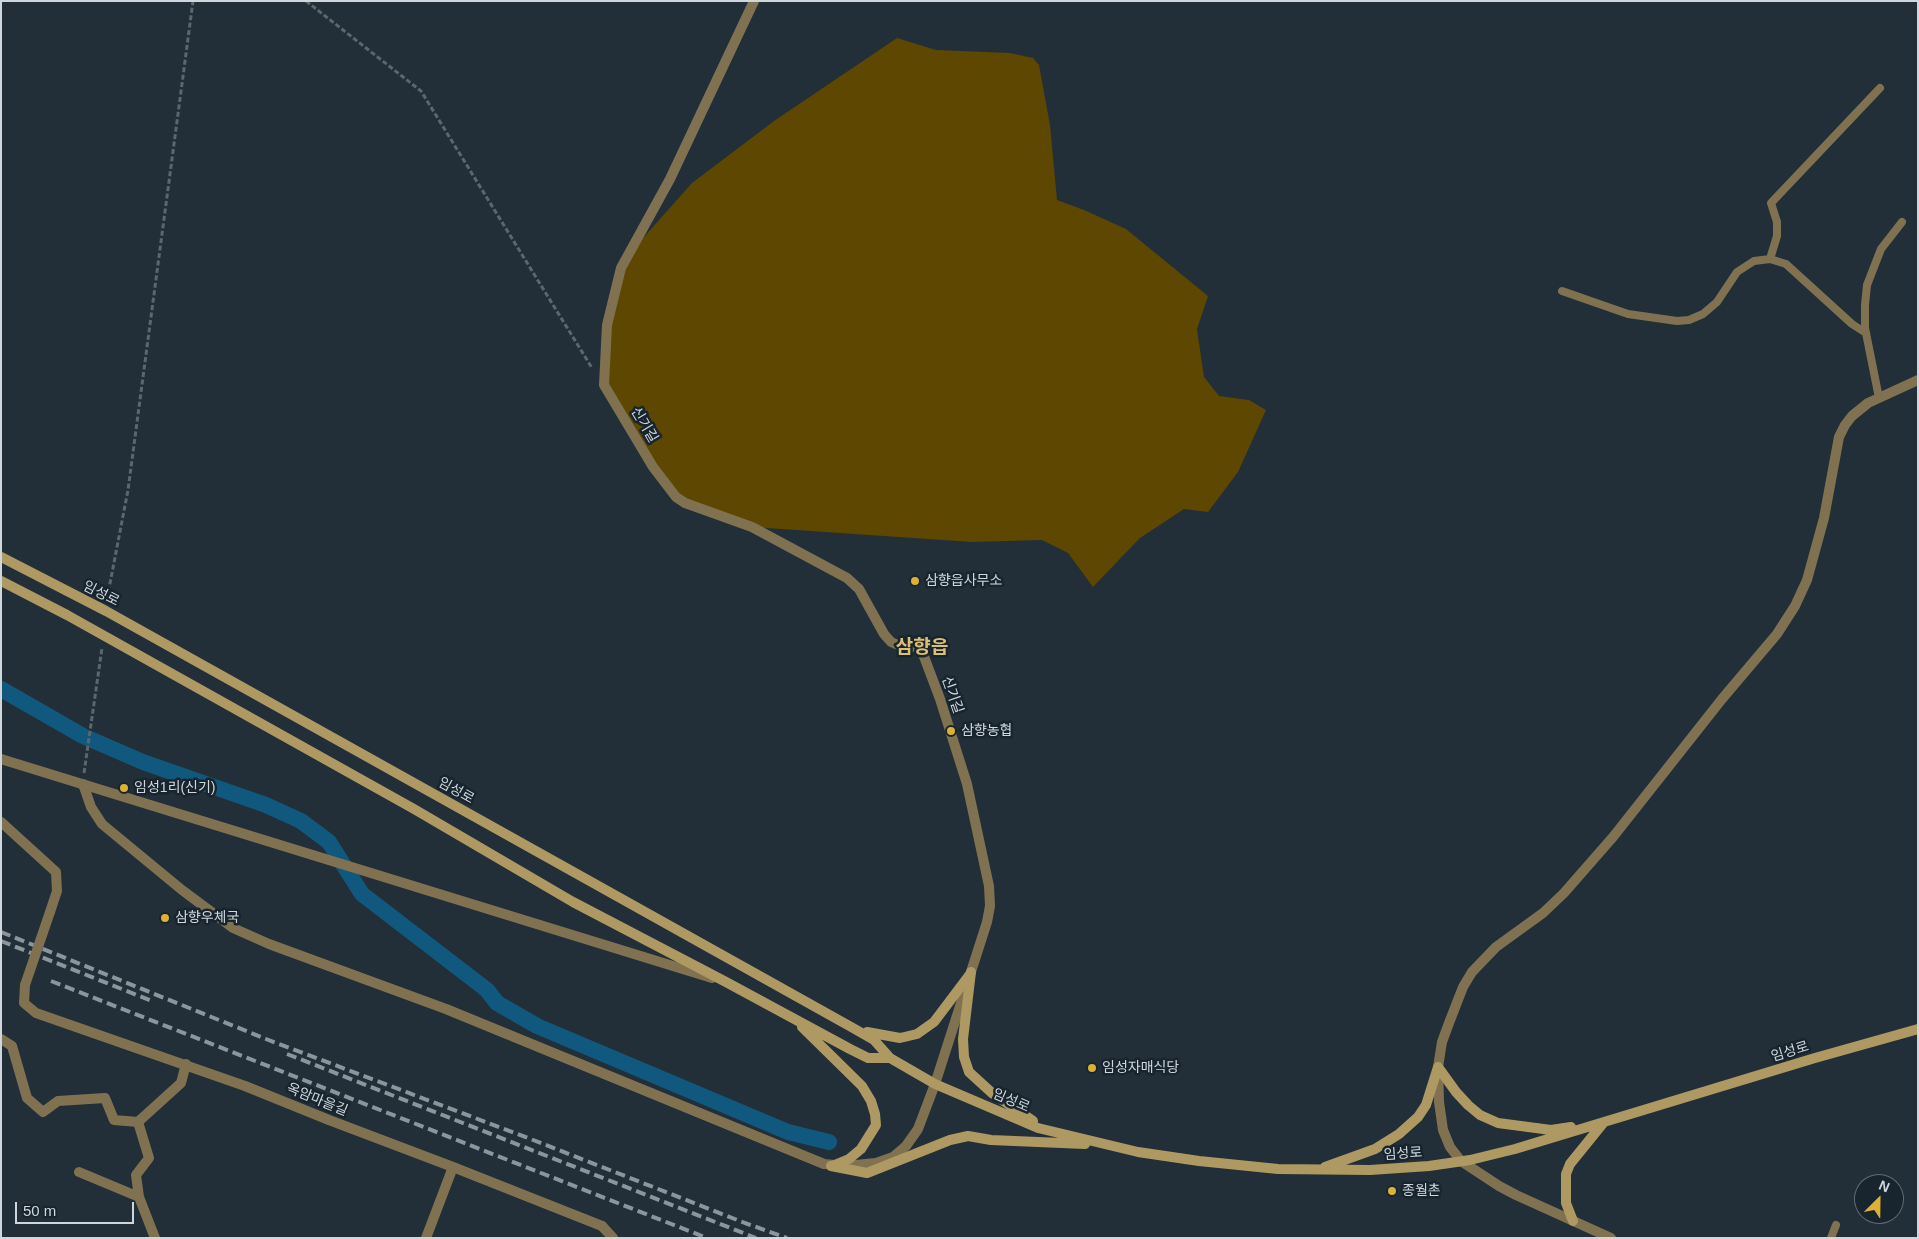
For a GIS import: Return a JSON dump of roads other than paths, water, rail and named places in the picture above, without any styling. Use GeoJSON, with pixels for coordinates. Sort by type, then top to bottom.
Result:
{"type":"FeatureCollection","features":[{"type":"Feature","properties":{"kind":"main road","name":"임성로"},"geometry":{"type":"LineString","coordinates":[[1,557],[106,610],[853,1028],[874,1040],[890,1058],[935,1084],[1046,1130],[1138,1152],[1199,1161],[1278,1169],[1370,1170],[1428,1166],[1514,1149],[1918,1029]]}},
{"type":"Feature","properties":{"kind":"main road","name":"임성로"},"geometry":{"type":"LineString","coordinates":[[1,581],[102,635],[414,809],[573,902],[868,1058],[890,1058]]}},
{"type":"Feature","properties":{"kind":"main road"},"geometry":{"type":"LineString","coordinates":[[853,1028],[900,1038],[917,1034],[934,1022],[971,972]]}},
{"type":"Feature","properties":{"kind":"main road"},"geometry":{"type":"LineString","coordinates":[[971,972],[963,1039],[964,1057],[970,1072],[992,1093],[1046,1130]]}},
{"type":"Feature","properties":{"kind":"main road"},"geometry":{"type":"LineString","coordinates":[[794,1020],[862,1086],[871,1101],[875,1114],[876,1125],[861,1149],[849,1159],[832,1166]]}},
{"type":"Feature","properties":{"kind":"main road"},"geometry":{"type":"LineString","coordinates":[[1438,1066],[1456,1092],[1468,1105],[1480,1114],[1498,1123],[1551,1130],[1604,1122]]}},
{"type":"Feature","properties":{"kind":"main road"},"geometry":{"type":"LineString","coordinates":[[1318,1169],[1374,1149],[1399,1134],[1418,1117],[1426,1105],[1438,1066]]}},
{"type":"Feature","properties":{"kind":"main road"},"geometry":{"type":"LineString","coordinates":[[1573,1221],[1566,1203],[1566,1174],[1570,1164],[1604,1122]]}},
{"type":"Feature","properties":{"kind":"main road"},"geometry":{"type":"LineString","coordinates":[[832,1166],[867,1173],[950,1140],[968,1136],[991,1140],[1111,1146]]}},
{"type":"Feature","properties":{"kind":"street","name":"신기길"},"geometry":{"type":"LineString","coordinates":[[754,1],[670,180],[621,268],[607,325],[604,385],[653,467],[676,496],[685,503],[752,527],[847,578],[859,589],[884,634],[891,642],[905,648],[920,646],[940,699],[967,784],[989,886],[990,906],[987,922],[935,1084],[918,1129],[906,1146],[893,1157],[859,1166],[832,1166]]}},
{"type":"Feature","properties":{"kind":"street"},"geometry":{"type":"LineString","coordinates":[[1611,1238],[1516,1195],[1461,1161],[1450,1147],[1443,1130],[1439,1102],[1438,1066],[1442,1042],[1463,987],[1472,972],[1496,947],[1543,913],[1564,893],[1644,799],[1697,730],[1786,622],[1801,596],[1811,566],[1824,518],[1839,437],[1845,425],[1852,416],[1868,403],[1918,380]]}},
{"type":"Feature","properties":{"kind":"street","name":"임성로"},"geometry":{"type":"LineString","coordinates":[[1,759],[726,982]]}},
{"type":"Feature","properties":{"kind":"street"},"geometry":{"type":"LineString","coordinates":[[83,784],[90,806],[102,824],[182,890],[233,928],[268,944],[446,1009],[832,1166]]}},
{"type":"Feature","properties":{"kind":"street","name":"옥암마을길"},"geometry":{"type":"LineString","coordinates":[[1,822],[56,872],[57,891],[25,985],[24,1003],[36,1013],[186,1064],[453,1167],[602,1226],[613,1238]]}},
{"type":"Feature","properties":{"kind":"street"},"geometry":{"type":"LineString","coordinates":[[1,1039],[12,1046],[26,1098],[43,1112],[58,1100],[105,1098],[114,1120],[138,1122],[181,1083],[186,1064]]}},
{"type":"Feature","properties":{"kind":"street"},"geometry":{"type":"LineString","coordinates":[[138,1122],[149,1158],[136,1175],[139,1196],[155,1238]]}},
{"type":"Feature","properties":{"kind":"street"},"geometry":{"type":"LineString","coordinates":[[426,1238],[453,1167]]}},
{"type":"Feature","properties":{"kind":"street"},"geometry":{"type":"LineString","coordinates":[[79,1172],[139,1196]]}},
{"type":"Feature","properties":{"kind":"lane"},"geometry":{"type":"LineString","coordinates":[[1770,259],[1777,236],[1777,222],[1771,203],[1880,88]]}},
{"type":"Feature","properties":{"kind":"lane"},"geometry":{"type":"LineString","coordinates":[[1879,398],[1866,333],[1865,306],[1868,284],[1881,248],[1902,222]]}},
{"type":"Feature","properties":{"kind":"lane"},"geometry":{"type":"LineString","coordinates":[[1562,291],[1628,314],[1677,321],[1689,320],[1703,314],[1717,302],[1736,272],[1754,261],[1770,259],[1786,264],[1852,324],[1866,333]]}},
{"type":"Feature","properties":{"kind":"lane"},"geometry":{"type":"LineString","coordinates":[[1831,1238],[1836,1225]]}},
{"type":"Feature","properties":{"kind":"waterway"},"geometry":{"type":"LineString","coordinates":[[1,689],[83,736],[143,762],[266,805],[301,821],[329,842],[362,894],[487,990],[497,1003],[537,1026],[788,1132],[829,1142]]}},
{"type":"Feature","properties":{"kind":"railway"},"geometry":{"type":"LineString","coordinates":[[1,932],[266,1039],[787,1238]]}},
{"type":"Feature","properties":{"kind":"railway"},"geometry":{"type":"LineString","coordinates":[[1,941],[152,1001]]}},
{"type":"Feature","properties":{"kind":"railway"},"geometry":{"type":"LineString","coordinates":[[51,981],[707,1238]]}},
{"type":"Feature","properties":{"kind":"railway"},"geometry":{"type":"LineString","coordinates":[[287,1054],[756,1238]]}},
{"type":"Feature","properties":{"kind":"place","name":"삼향읍사무소"},"geometry":{"type":"Point","coordinates":[915,581]}},
{"type":"Feature","properties":{"kind":"place","name":"삼향농협"},"geometry":{"type":"Point","coordinates":[951,731]}},
{"type":"Feature","properties":{"kind":"place","name":"임성1리(신기)"},"geometry":{"type":"Point","coordinates":[124,788]}},
{"type":"Feature","properties":{"kind":"place","name":"삼향우체국"},"geometry":{"type":"Point","coordinates":[165,918]}},
{"type":"Feature","properties":{"kind":"place","name":"임성자매식당"},"geometry":{"type":"Point","coordinates":[1092,1068]}},
{"type":"Feature","properties":{"kind":"place","name":"종월촌"},"geometry":{"type":"Point","coordinates":[1392,1191]}},
{"type":"Feature","properties":{"kind":"district","name":"삼향읍"},"geometry":{"type":"Point","coordinates":[922,648]}}]}
